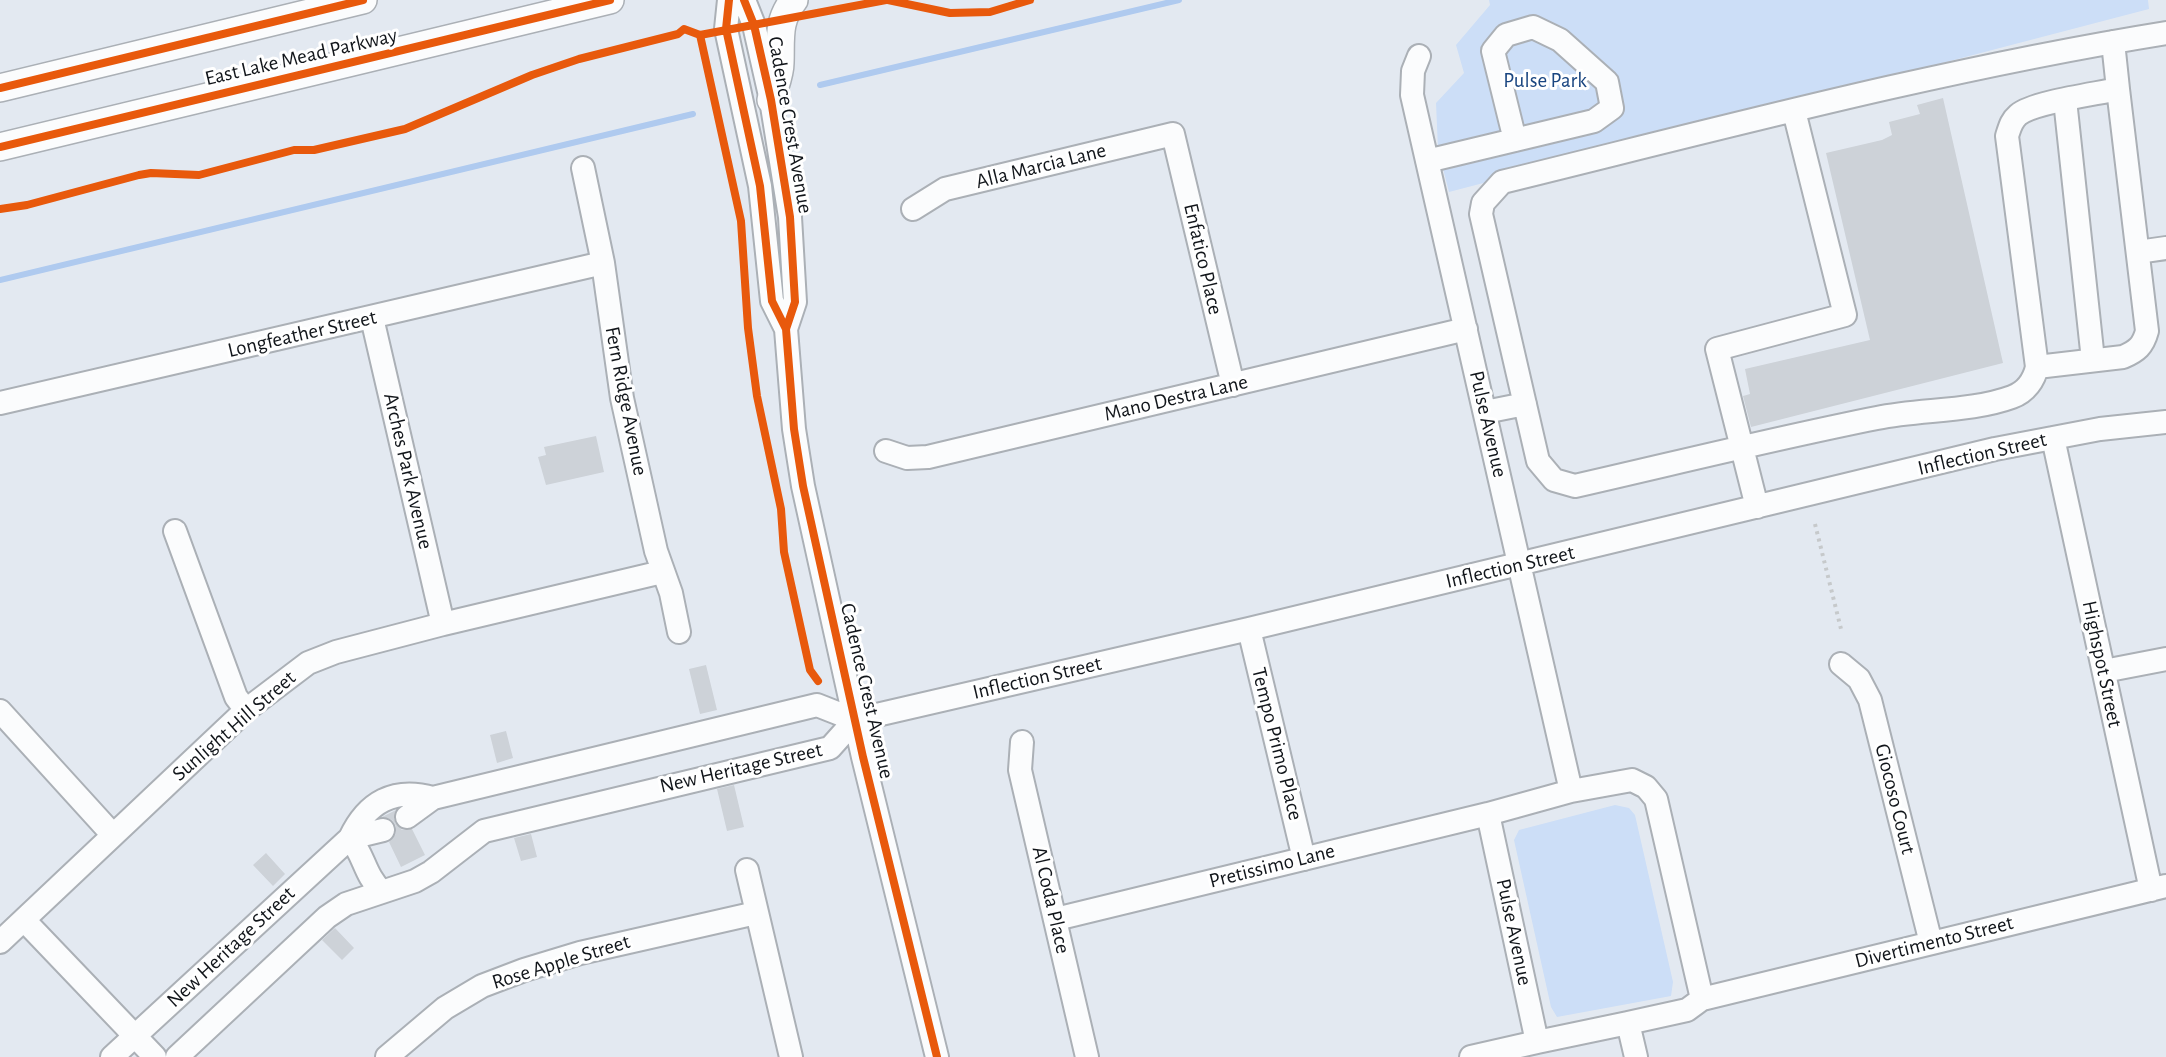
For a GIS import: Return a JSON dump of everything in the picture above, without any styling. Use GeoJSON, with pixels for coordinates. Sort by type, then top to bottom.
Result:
{"type":"FeatureCollection","features":[{"type":"Feature","properties":{"kind":"main road","name":"East Lake Mead Parkway"},"geometry":{"type":"LineString","coordinates":[[0,87],[363,0]]}},
{"type":"Feature","properties":{"kind":"main road","name":"East Lake Mead Parkway"},"geometry":{"type":"LineString","coordinates":[[0,147],[610,0]]}},
{"type":"Feature","properties":{"kind":"main road"},"geometry":{"type":"LineString","coordinates":[[771,100],[780,65],[778,40],[794,0]]}},
{"type":"Feature","properties":{"kind":"street","name":"Cadence Crest Avenue"},"geometry":{"type":"LineString","coordinates":[[729,0],[726,29],[760,186],[772,301],[786,328],[794,429],[803,486],[855,720],[937,1057]]}},
{"type":"Feature","properties":{"kind":"street","name":"Cadence Crest Avenue"},"geometry":{"type":"LineString","coordinates":[[744,0],[754,25],[771,100],[790,217],[795,302],[786,328]]}},
{"type":"Feature","properties":{"kind":"street"},"geometry":{"type":"LineString","coordinates":[[1427,161],[1515,140],[1594,121],[1612,108],[1607,82],[1560,40],[1533,27],[1506,35],[1493,51],[1515,140]]}},
{"type":"Feature","properties":{"kind":"street"},"geometry":{"type":"LineString","coordinates":[[2118,89],[2033,107],[2020,113],[2011,122],[2007,136],[2037,367],[2028,386],[2012,397],[1957,409],[1910,411],[1575,486],[1564,484],[1547,475],[1538,461],[1481,214],[1483,203],[1491,191],[1502,182],[1895,87],[2166,33]]}},
{"type":"Feature","properties":{"kind":"street"},"geometry":{"type":"LineString","coordinates":[[2037,367],[2123,357],[2136,352],[2143,343],[2147,331],[2113,42]]}},
{"type":"Feature","properties":{"kind":"street","name":"Pulse Avenue"},"geometry":{"type":"LineString","coordinates":[[1419,56],[1413,71],[1412,95],[1571,791]]}},
{"type":"Feature","properties":{"kind":"street"},"geometry":{"type":"LineString","coordinates":[[2065,100],[2093,360]]}},
{"type":"Feature","properties":{"kind":"street"},"geometry":{"type":"LineString","coordinates":[[1757,507],[1717,349],[1845,315],[1794,111]]}},
{"type":"Feature","properties":{"kind":"street","name":"Alla Marcia Lane"},"geometry":{"type":"LineString","coordinates":[[914,209],[945,189],[1173,134]]}},
{"type":"Feature","properties":{"kind":"street","name":"Enfatico Place"},"geometry":{"type":"LineString","coordinates":[[1173,134],[1233,385]]}},
{"type":"Feature","properties":{"kind":"street","name":"Fern Ridge Avenue"},"geometry":{"type":"LineString","coordinates":[[583,168],[603,263],[622,398],[662,572],[671,593],[679,633]]}},
{"type":"Feature","properties":{"kind":"street"},"geometry":{"type":"LineString","coordinates":[[2138,252],[2166,248]]}},
{"type":"Feature","properties":{"kind":"street","name":"Longfeather Street"},"geometry":{"type":"LineString","coordinates":[[0,403],[603,263]]}},
{"type":"Feature","properties":{"kind":"street","name":"Arches Park Avenue"},"geometry":{"type":"LineString","coordinates":[[372,318],[443,624]]}},
{"type":"Feature","properties":{"kind":"street","name":"Mano Destra Lane"},"geometry":{"type":"LineString","coordinates":[[886,451],[907,458],[928,457],[1466,329]]}},
{"type":"Feature","properties":{"kind":"street"},"geometry":{"type":"LineString","coordinates":[[1485,412],[1525,404]]}},
{"type":"Feature","properties":{"kind":"street","name":"Inflection Street"},"geometry":{"type":"LineString","coordinates":[[855,720],[1249,629],[1995,449],[2100,429],[2166,422]]}},
{"type":"Feature","properties":{"kind":"street","name":"Highspot Street"},"geometry":{"type":"LineString","coordinates":[[2053,438],[2104,671],[2159,888]]}},
{"type":"Feature","properties":{"kind":"street"},"geometry":{"type":"LineString","coordinates":[[175,531],[236,698],[246,710]]}},
{"type":"Feature","properties":{"kind":"street","name":"Sunlight Hill Street"},"geometry":{"type":"LineString","coordinates":[[0,942],[246,710],[308,663],[336,652],[443,624],[662,572]]}},
{"type":"Feature","properties":{"kind":"street","name":"Tempo Primo Place"},"geometry":{"type":"LineString","coordinates":[[1249,629],[1304,859]]}},
{"type":"Feature","properties":{"kind":"street"},"geometry":{"type":"LineString","coordinates":[[2104,671],[2166,659]]}},
{"type":"Feature","properties":{"kind":"street","name":"Giocoso Court"},"geometry":{"type":"LineString","coordinates":[[1841,663],[1859,679],[1870,700],[1931,943]]}},
{"type":"Feature","properties":{"kind":"street","name":"New Heritage Street"},"geometry":{"type":"LineString","coordinates":[[177,1057],[327,917],[346,904],[400,887],[431,872],[484,831],[830,748],[855,720],[817,705],[433,798],[407,818]]}},
{"type":"Feature","properties":{"kind":"street"},"geometry":{"type":"LineString","coordinates":[[0,711],[112,834]]}},
{"type":"Feature","properties":{"kind":"street","name":"Al Coda Place"},"geometry":{"type":"LineString","coordinates":[[1023,742],[1020,770],[1087,1057]]}},
{"type":"Feature","properties":{"kind":"street"},"geometry":{"type":"LineString","coordinates":[[1471,1057],[1687,1010],[1702,999],[1656,799],[1646,787],[1632,780],[1571,791],[1488,814]]}},
{"type":"Feature","properties":{"kind":"street","name":"New Heritage Street"},"geometry":{"type":"LineString","coordinates":[[112,1057],[350,838],[362,816],[390,797],[412,792],[433,798]]}},
{"type":"Feature","properties":{"kind":"street","name":"Pulse Avenue"},"geometry":{"type":"LineString","coordinates":[[1488,814],[1537,1042]]}},
{"type":"Feature","properties":{"kind":"street","name":"Pretissimo Lane"},"geometry":{"type":"LineString","coordinates":[[1056,919],[1488,814]]}},
{"type":"Feature","properties":{"kind":"street","name":"New Heritage Street"},"geometry":{"type":"LineString","coordinates":[[350,838],[383,830]]}},
{"type":"Feature","properties":{"kind":"street"},"geometry":{"type":"LineString","coordinates":[[350,838],[362,853],[364,867],[370,879],[382,892]]}},
{"type":"Feature","properties":{"kind":"street"},"geometry":{"type":"LineString","coordinates":[[747,870],[791,1057]]}},
{"type":"Feature","properties":{"kind":"street","name":"Divertimento Street"},"geometry":{"type":"LineString","coordinates":[[1702,999],[2159,888]]}},
{"type":"Feature","properties":{"kind":"street","name":"Rose Apple Street"},"geometry":{"type":"LineString","coordinates":[[387,1057],[445,1008],[483,986],[524,970],[580,953],[756,913]]}},
{"type":"Feature","properties":{"kind":"street"},"geometry":{"type":"LineString","coordinates":[[24,920],[155,1057]]}},
{"type":"Feature","properties":{"kind":"street"},"geometry":{"type":"LineString","coordinates":[[1628,1023],[1636,1057]]}},
{"type":"Feature","properties":{"kind":"path"},"geometry":{"type":"LineString","coordinates":[[1815,524],[1841,630]]}},
{"type":"Feature","properties":{"kind":"green space","name":"Pulse Park"},"geometry":{"type":"Polygon","coordinates":[[[1489,0],[2148,0],[2149,9],[1449,192],[1438,149],[1436,103],[1464,73],[1456,45],[1490,5],[1489,0]]]}},
{"type":"Feature","properties":{"kind":"green space"},"geometry":{"type":"Polygon","coordinates":[[[1615,805],[1629,808],[1635,815],[1673,982],[1671,996],[1557,1017],[1551,1007],[1514,840],[1519,830],[1615,805]]]}},
{"type":"Feature","properties":{"kind":"building"},"geometry":{"type":"Polygon","coordinates":[[[1943,98],[2003,363],[1751,427],[1743,396],[1750,394],[1745,369],[1870,340],[1826,153],[1882,140],[1892,135],[1889,122],[1920,114],[1917,105],[1943,98]]]}},
{"type":"Feature","properties":{"kind":"building"},"geometry":{"type":"Polygon","coordinates":[[[596,436],[604,472],[546,485],[538,457],[546,455],[544,447],[596,436]]]}},
{"type":"Feature","properties":{"kind":"building"},"geometry":{"type":"Polygon","coordinates":[[[706,665],[717,710],[700,714],[689,669],[706,665]]]}},
{"type":"Feature","properties":{"kind":"building"},"geometry":{"type":"Polygon","coordinates":[[[506,731],[513,758],[497,763],[490,735],[506,731]]]}},
{"type":"Feature","properties":{"kind":"building"},"geometry":{"type":"Polygon","coordinates":[[[734,785],[744,827],[727,831],[717,789],[734,785]]]}},
{"type":"Feature","properties":{"kind":"building"},"geometry":{"type":"Polygon","coordinates":[[[396,810],[394,818],[396,824],[402,830],[412,829],[425,855],[401,867],[389,842],[396,834],[396,826],[392,820],[382,817],[396,810]]]}},
{"type":"Feature","properties":{"kind":"building"},"geometry":{"type":"Polygon","coordinates":[[[531,834],[537,857],[521,861],[514,838],[531,834]]]}},
{"type":"Feature","properties":{"kind":"building"},"geometry":{"type":"Polygon","coordinates":[[[266,853],[285,874],[273,886],[253,865],[266,853]]]}},
{"type":"Feature","properties":{"kind":"building"},"geometry":{"type":"Polygon","coordinates":[[[335,928],[354,948],[342,960],[322,940],[335,928]]]}},
{"type":"Feature","properties":{"kind":"waterway"},"geometry":{"type":"LineString","coordinates":[[820,85],[1179,0]]}},
{"type":"Feature","properties":{"kind":"waterway"},"geometry":{"type":"LineString","coordinates":[[0,280],[693,114]]}},
{"type":"Feature","properties":{"kind":"cycle path"},"geometry":{"type":"LineString","coordinates":[[0,88],[363,0]]}},
{"type":"Feature","properties":{"kind":"cycle path"},"geometry":{"type":"LineString","coordinates":[[0,147],[610,0]]}},
{"type":"Feature","properties":{"kind":"cycle path"},"geometry":{"type":"LineString","coordinates":[[729,0],[726,29],[760,186],[772,301],[786,329]]}},
{"type":"Feature","properties":{"kind":"cycle path"},"geometry":{"type":"LineString","coordinates":[[744,0],[754,25],[771,100],[790,217],[795,302],[786,329],[794,429],[803,486],[863,757],[937,1057]]}},
{"type":"Feature","properties":{"kind":"cycle path"},"geometry":{"type":"LineString","coordinates":[[0,209],[27,205],[139,175],[151,173],[199,175],[294,150],[314,150],[405,129],[532,75],[579,59],[678,34],[684,29],[700,35],[886,0]]}},
{"type":"Feature","properties":{"kind":"cycle path"},"geometry":{"type":"LineString","coordinates":[[888,0],[950,13],[990,12],[1030,0]]}},
{"type":"Feature","properties":{"kind":"cycle path"},"geometry":{"type":"LineString","coordinates":[[700,35],[741,221],[748,328],[757,396],[781,509],[784,552],[810,670],[818,681]]}}]}
